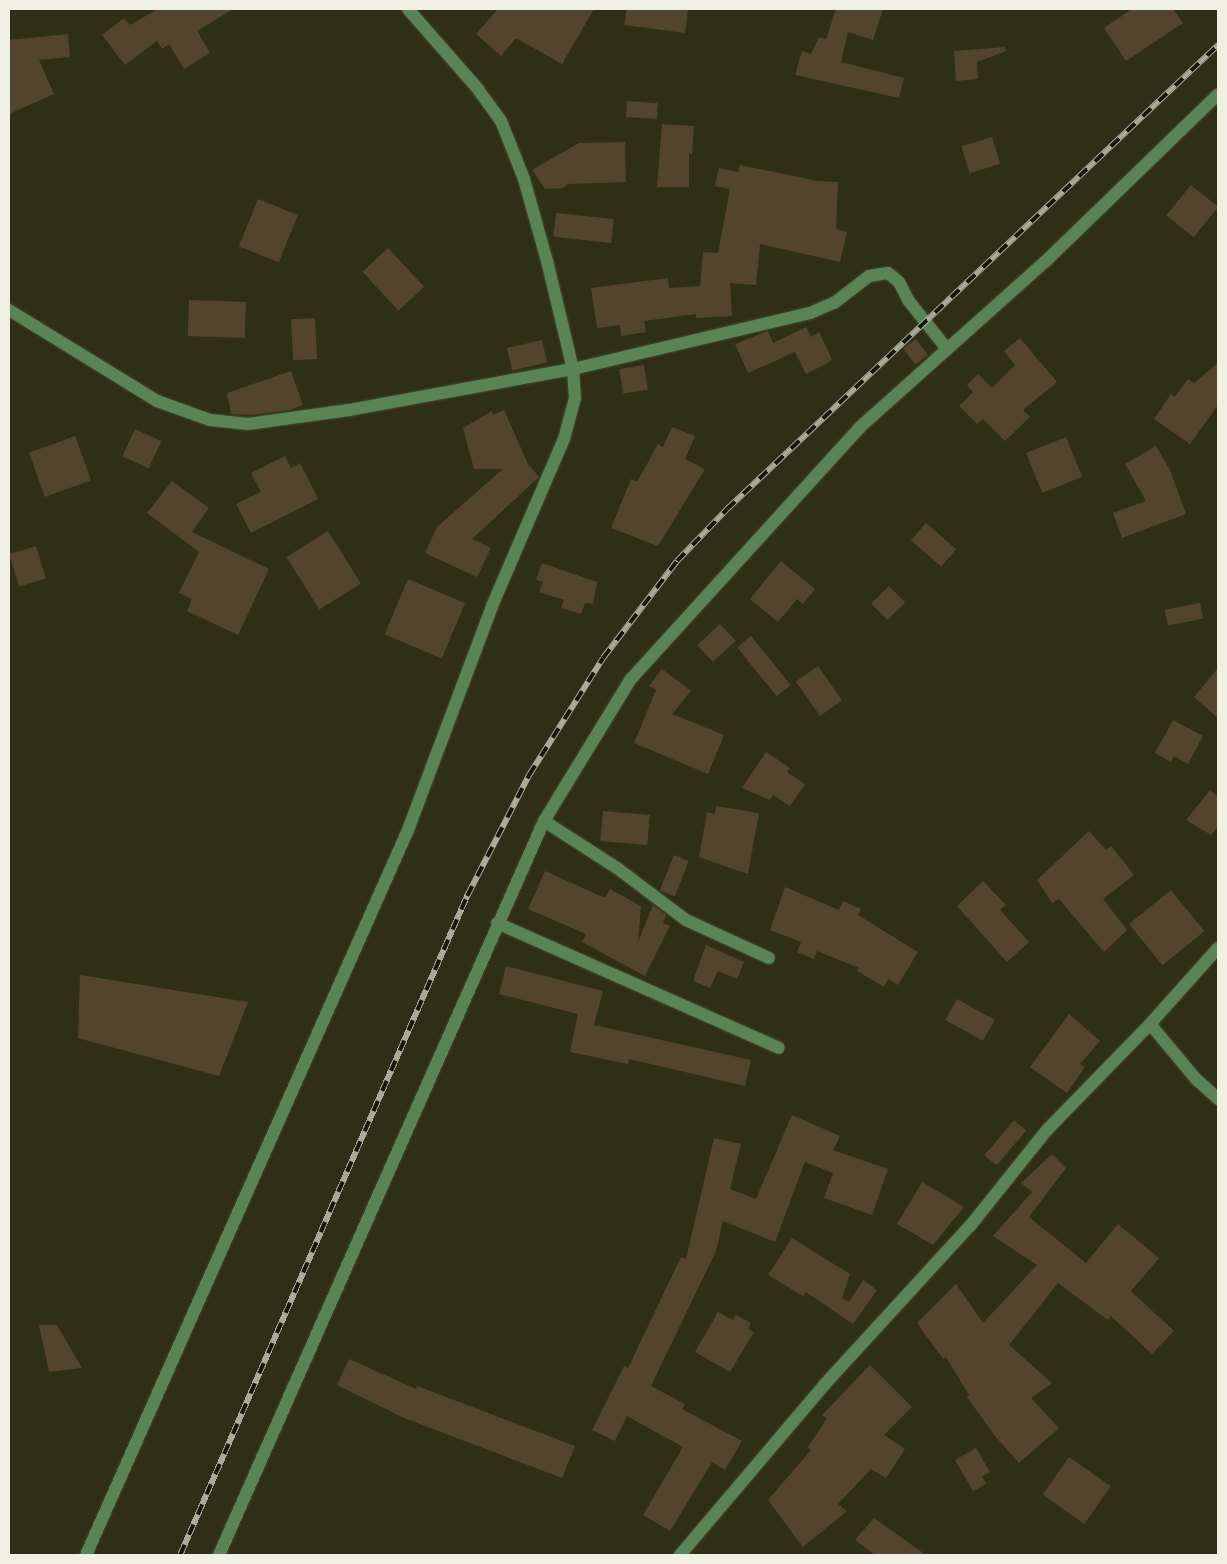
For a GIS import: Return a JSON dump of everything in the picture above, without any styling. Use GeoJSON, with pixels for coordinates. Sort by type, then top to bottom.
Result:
{"type":"FeatureCollection","features":[{"type":"Feature","properties":{"kind":"street"},"geometry":{"type":"LineString","coordinates":[[86,1555],[408,830],[492,606],[564,438],[575,398],[574,369],[524,179],[500,121],[478,89],[408,9]]}},
{"type":"Feature","properties":{"kind":"street"},"geometry":{"type":"LineString","coordinates":[[219,1555],[497,923],[544,821],[630,680],[859,428],[1047,260],[1218,94]]}},
{"type":"Feature","properties":{"kind":"street"},"geometry":{"type":"LineString","coordinates":[[9,310],[157,401],[210,420],[248,424],[349,410],[574,369],[810,312],[834,303],[869,276],[888,273],[899,282],[908,300],[947,349]]}},
{"type":"Feature","properties":{"kind":"street"},"geometry":{"type":"LineString","coordinates":[[544,821],[618,868],[686,920],[769,958]]}},
{"type":"Feature","properties":{"kind":"street"},"geometry":{"type":"LineString","coordinates":[[497,923],[779,1048]]}},
{"type":"Feature","properties":{"kind":"street"},"geometry":{"type":"LineString","coordinates":[[680,1555],[825,1384],[970,1226],[1047,1130],[1150,1024],[1218,948]]}},
{"type":"Feature","properties":{"kind":"street"},"geometry":{"type":"LineString","coordinates":[[1150,1024],[1196,1078],[1218,1099]]}},
{"type":"Feature","properties":{"kind":"building"},"geometry":{"type":"Polygon","coordinates":[[[158,9],[233,9],[197,31],[210,53],[184,69],[169,44],[162,49],[157,41],[125,65],[102,35],[124,18],[130,25],[158,9]]]}},
{"type":"Feature","properties":{"kind":"building"},"geometry":{"type":"Polygon","coordinates":[[[498,9],[594,9],[562,64],[516,38],[501,56],[476,34],[498,9]]]}},
{"type":"Feature","properties":{"kind":"building"},"geometry":{"type":"Polygon","coordinates":[[[627,9],[688,9],[685,33],[624,25],[627,9]]]}},
{"type":"Feature","properties":{"kind":"building"},"geometry":{"type":"Polygon","coordinates":[[[836,9],[883,9],[873,40],[848,32],[841,62],[904,78],[899,98],[795,75],[802,51],[811,54],[819,37],[826,39],[836,9]]]}},
{"type":"Feature","properties":{"kind":"building"},"geometry":{"type":"Polygon","coordinates":[[[1132,9],[1173,9],[1183,23],[1126,61],[1104,28],[1132,9]]]}},
{"type":"Feature","properties":{"kind":"building"},"geometry":{"type":"Polygon","coordinates":[[[68,34],[70,57],[39,60],[54,94],[9,114],[9,40],[68,34]]]}},
{"type":"Feature","properties":{"kind":"building"},"geometry":{"type":"Polygon","coordinates":[[[1005,47],[1006,51],[977,62],[978,79],[956,81],[954,51],[1005,47]]]}},
{"type":"Feature","properties":{"kind":"building"},"geometry":{"type":"Polygon","coordinates":[[[627,101],[658,103],[657,119],[626,117],[627,101]]]}},
{"type":"Feature","properties":{"kind":"building"},"geometry":{"type":"Polygon","coordinates":[[[662,124],[694,126],[692,154],[689,154],[689,187],[657,187],[662,124]]]}},
{"type":"Feature","properties":{"kind":"building"},"geometry":{"type":"Polygon","coordinates":[[[992,137],[1000,164],[970,173],[961,146],[992,137]]]}},
{"type":"Feature","properties":{"kind":"building"},"geometry":{"type":"Polygon","coordinates":[[[625,142],[626,182],[568,184],[563,188],[545,189],[532,170],[579,143],[625,142]]]}},
{"type":"Feature","properties":{"kind":"building"},"geometry":{"type":"Polygon","coordinates":[[[740,165],[817,181],[838,182],[836,229],[847,232],[840,262],[760,244],[756,285],[730,283],[732,316],[696,318],[696,314],[644,321],[646,332],[621,336],[620,325],[597,328],[591,288],[668,278],[669,288],[700,286],[703,252],[718,253],[730,189],[715,186],[719,168],[738,172],[740,165]]]}},
{"type":"Feature","properties":{"kind":"building"},"geometry":{"type":"Polygon","coordinates":[[[1191,185],[1218,207],[1194,237],[1166,215],[1191,185]]]}},
{"type":"Feature","properties":{"kind":"building"},"geometry":{"type":"Polygon","coordinates":[[[258,199],[298,215],[279,262],[239,246],[258,199]]]}},
{"type":"Feature","properties":{"kind":"building"},"geometry":{"type":"Polygon","coordinates":[[[556,213],[614,219],[611,243],[553,237],[556,213]]]}},
{"type":"Feature","properties":{"kind":"building"},"geometry":{"type":"Polygon","coordinates":[[[388,248],[424,287],[399,311],[362,272],[388,248]]]}},
{"type":"Feature","properties":{"kind":"building"},"geometry":{"type":"Polygon","coordinates":[[[189,300],[246,302],[245,338],[188,336],[189,300]]]}},
{"type":"Feature","properties":{"kind":"building"},"geometry":{"type":"Polygon","coordinates":[[[315,318],[317,359],[293,360],[291,319],[315,318]]]}},
{"type":"Feature","properties":{"kind":"building"},"geometry":{"type":"Polygon","coordinates":[[[806,327],[811,337],[819,332],[832,359],[826,364],[806,374],[795,352],[748,373],[735,344],[768,331],[773,343],[806,327]]]}},
{"type":"Feature","properties":{"kind":"building"},"geometry":{"type":"Polygon","coordinates":[[[1020,338],[1057,382],[1023,410],[1030,417],[1005,441],[983,419],[977,424],[959,406],[973,392],[967,385],[978,374],[992,388],[1015,365],[1004,351],[1020,338]]]}},
{"type":"Feature","properties":{"kind":"building"},"geometry":{"type":"Polygon","coordinates":[[[916,339],[928,355],[915,365],[903,349],[916,339]]]}},
{"type":"Feature","properties":{"kind":"building"},"geometry":{"type":"Polygon","coordinates":[[[542,340],[547,362],[512,371],[507,348],[542,340]]]}},
{"type":"Feature","properties":{"kind":"building"},"geometry":{"type":"Polygon","coordinates":[[[1218,363],[1218,405],[1190,444],[1154,419],[1171,394],[1175,397],[1188,379],[1194,383],[1218,363]]]}},
{"type":"Feature","properties":{"kind":"building"},"geometry":{"type":"Polygon","coordinates":[[[644,365],[648,390],[623,394],[619,369],[644,365]]]}},
{"type":"Feature","properties":{"kind":"building"},"geometry":{"type":"Polygon","coordinates":[[[291,371],[303,405],[290,410],[252,415],[231,414],[227,393],[291,371]]]}},
{"type":"Feature","properties":{"kind":"building"},"geometry":{"type":"Polygon","coordinates":[[[504,410],[528,464],[539,477],[472,539],[491,548],[477,577],[425,553],[437,527],[503,469],[474,469],[463,428],[492,411],[493,415],[504,410]]]}},
{"type":"Feature","properties":{"kind":"building"},"geometry":{"type":"Polygon","coordinates":[[[672,427],[695,436],[685,459],[705,469],[658,546],[611,528],[631,479],[637,482],[658,444],[663,447],[672,427]]]}},
{"type":"Feature","properties":{"kind":"building"},"geometry":{"type":"Polygon","coordinates":[[[135,429],[161,441],[149,468],[122,456],[135,429]]]}},
{"type":"Feature","properties":{"kind":"building"},"geometry":{"type":"Polygon","coordinates":[[[75,436],[91,480],[45,497],[29,453],[75,436]]]}},
{"type":"Feature","properties":{"kind":"building"},"geometry":{"type":"Polygon","coordinates":[[[1066,437],[1082,477],[1042,493],[1026,453],[1066,437]]]}},
{"type":"Feature","properties":{"kind":"building"},"geometry":{"type":"Polygon","coordinates":[[[1156,446],[1170,470],[1186,514],[1122,538],[1113,513],[1146,501],[1125,464],[1156,446]]]}},
{"type":"Feature","properties":{"kind":"building"},"geometry":{"type":"Polygon","coordinates":[[[285,456],[291,468],[300,463],[318,499],[251,533],[236,504],[261,492],[251,473],[285,456]]]}},
{"type":"Feature","properties":{"kind":"building"},"geometry":{"type":"Polygon","coordinates":[[[172,481],[209,508],[192,532],[269,569],[238,635],[187,611],[192,599],[179,593],[199,552],[147,513],[172,481]]]}},
{"type":"Feature","properties":{"kind":"building"},"geometry":{"type":"Polygon","coordinates":[[[926,523],[956,549],[941,567],[911,540],[926,523]]]}},
{"type":"Feature","properties":{"kind":"building"},"geometry":{"type":"Polygon","coordinates":[[[328,531],[361,584],[319,610],[286,557],[328,531]]]}},
{"type":"Feature","properties":{"kind":"building"},"geometry":{"type":"Polygon","coordinates":[[[36,546],[46,579],[19,587],[9,554],[36,546]]]}},
{"type":"Feature","properties":{"kind":"building"},"geometry":{"type":"Polygon","coordinates":[[[781,561],[815,589],[803,604],[797,599],[778,622],[750,599],[781,561]]]}},
{"type":"Feature","properties":{"kind":"building"},"geometry":{"type":"Polygon","coordinates":[[[542,563],[597,582],[593,604],[585,603],[581,614],[561,608],[564,600],[539,592],[543,582],[536,580],[542,563]]]}},
{"type":"Feature","properties":{"kind":"building"},"geometry":{"type":"Polygon","coordinates":[[[408,579],[465,603],[442,658],[385,634],[408,579]]]}},
{"type":"Feature","properties":{"kind":"building"},"geometry":{"type":"Polygon","coordinates":[[[889,586],[905,602],[888,620],[871,604],[889,586]]]}},
{"type":"Feature","properties":{"kind":"building"},"geometry":{"type":"Polygon","coordinates":[[[1200,603],[1203,619],[1168,626],[1165,610],[1200,603]]]}},
{"type":"Feature","properties":{"kind":"building"},"geometry":{"type":"Polygon","coordinates":[[[720,624],[736,641],[713,662],[697,645],[720,624]]]}},
{"type":"Feature","properties":{"kind":"building"},"geometry":{"type":"Polygon","coordinates":[[[751,636],[791,685],[777,696],[737,647],[751,636]]]}},
{"type":"Feature","properties":{"kind":"building"},"geometry":{"type":"Polygon","coordinates":[[[818,666],[842,700],[820,716],[796,681],[818,666]]]}},
{"type":"Feature","properties":{"kind":"building"},"geometry":{"type":"Polygon","coordinates":[[[1218,668],[1218,718],[1194,697],[1218,668]]]}},
{"type":"Feature","properties":{"kind":"building"},"geometry":{"type":"Polygon","coordinates":[[[662,669],[691,691],[672,714],[724,735],[708,774],[634,743],[656,690],[649,686],[662,669]]]}},
{"type":"Feature","properties":{"kind":"building"},"geometry":{"type":"Polygon","coordinates":[[[1173,720],[1203,736],[1188,764],[1174,756],[1171,762],[1155,753],[1173,720]]]}},
{"type":"Feature","properties":{"kind":"building"},"geometry":{"type":"Polygon","coordinates":[[[766,752],[790,768],[787,772],[805,784],[790,806],[773,795],[770,800],[742,788],[766,752]]]}},
{"type":"Feature","properties":{"kind":"building"},"geometry":{"type":"Polygon","coordinates":[[[1210,790],[1218,797],[1218,826],[1211,835],[1186,820],[1210,790]]]}},
{"type":"Feature","properties":{"kind":"building"},"geometry":{"type":"Polygon","coordinates":[[[716,806],[759,813],[748,874],[699,857],[707,812],[715,814],[716,806]]]}},
{"type":"Feature","properties":{"kind":"building"},"geometry":{"type":"Polygon","coordinates":[[[603,811],[650,815],[647,845],[600,841],[603,811]]]}},
{"type":"Feature","properties":{"kind":"building"},"geometry":{"type":"Polygon","coordinates":[[[1089,831],[1106,850],[1111,846],[1134,875],[1103,899],[1127,930],[1104,952],[1059,899],[1052,903],[1037,880],[1089,831]]]}},
{"type":"Feature","properties":{"kind":"building"},"geometry":{"type":"Polygon","coordinates":[[[674,855],[689,861],[675,896],[660,890],[674,855]]]}},
{"type":"Feature","properties":{"kind":"building"},"geometry":{"type":"Polygon","coordinates":[[[545,871],[605,898],[610,889],[641,906],[638,942],[653,905],[666,915],[663,923],[670,926],[645,976],[582,942],[586,934],[528,909],[545,871]]]}},
{"type":"Feature","properties":{"kind":"building"},"geometry":{"type":"Polygon","coordinates":[[[983,881],[1006,905],[1000,910],[1029,942],[1007,962],[957,906],[983,881]]]}},
{"type":"Feature","properties":{"kind":"building"},"geometry":{"type":"Polygon","coordinates":[[[785,887],[839,910],[843,901],[861,909],[858,915],[918,952],[898,985],[888,979],[884,987],[857,971],[859,968],[817,951],[814,959],[797,952],[801,942],[770,930],[785,887]]]}},
{"type":"Feature","properties":{"kind":"building"},"geometry":{"type":"Polygon","coordinates":[[[1171,890],[1204,931],[1162,965],[1129,924],[1171,890]]]}},
{"type":"Feature","properties":{"kind":"building"},"geometry":{"type":"Polygon","coordinates":[[[706,945],[744,962],[737,979],[718,971],[710,988],[693,981],[706,945]]]}},
{"type":"Feature","properties":{"kind":"building"},"geometry":{"type":"Polygon","coordinates":[[[506,966],[603,991],[594,1025],[751,1060],[745,1086],[629,1059],[628,1064],[570,1052],[578,1014],[499,994],[506,966]]]}},
{"type":"Feature","properties":{"kind":"building"},"geometry":{"type":"Polygon","coordinates":[[[80,975],[248,1002],[219,1076],[78,1038],[80,975]]]}},
{"type":"Feature","properties":{"kind":"building"},"geometry":{"type":"Polygon","coordinates":[[[957,999],[995,1020],[983,1041],[945,1020],[957,999]]]}},
{"type":"Feature","properties":{"kind":"building"},"geometry":{"type":"Polygon","coordinates":[[[1069,1014],[1100,1041],[1080,1064],[1085,1067],[1067,1093],[1030,1067],[1069,1014]]]}},
{"type":"Feature","properties":{"kind":"building"},"geometry":{"type":"Polygon","coordinates":[[[792,1115],[840,1136],[833,1150],[888,1169],[872,1215],[824,1198],[833,1173],[805,1162],[775,1242],[723,1221],[716,1251],[651,1386],[685,1404],[682,1409],[742,1441],[725,1470],[712,1462],[670,1531],[643,1515],[683,1447],[627,1416],[615,1441],[592,1430],[624,1366],[628,1368],[681,1257],[686,1259],[714,1138],[741,1144],[730,1189],[756,1199],[792,1115]]]}},
{"type":"Feature","properties":{"kind":"building"},"geometry":{"type":"Polygon","coordinates":[[[1014,1120],[1026,1130],[997,1166],[984,1155],[1014,1120]]]}},
{"type":"Feature","properties":{"kind":"building"},"geometry":{"type":"Polygon","coordinates":[[[1052,1154],[1066,1168],[1029,1217],[1086,1263],[1118,1224],[1159,1258],[1131,1291],[1174,1331],[1152,1354],[1111,1316],[1108,1320],[1058,1283],[1009,1345],[1052,1383],[1031,1398],[1059,1428],[1019,1463],[995,1436],[967,1397],[969,1395],[946,1357],[943,1359],[917,1323],[956,1284],[983,1323],[1037,1265],[993,1236],[1032,1192],[1021,1183],[1052,1154]]]}},
{"type":"Feature","properties":{"kind":"building"},"geometry":{"type":"Polygon","coordinates":[[[922,1182],[964,1207],[933,1245],[897,1224],[922,1182]]]}},
{"type":"Feature","properties":{"kind":"building"},"geometry":{"type":"Polygon","coordinates":[[[792,1238],[850,1274],[842,1298],[849,1302],[863,1280],[877,1290],[853,1324],[806,1292],[803,1296],[768,1275],[792,1238]]]}},
{"type":"Feature","properties":{"kind":"building"},"geometry":{"type":"Polygon","coordinates":[[[718,1312],[733,1320],[736,1315],[751,1323],[748,1329],[754,1332],[730,1372],[695,1352],[718,1312]]]}},
{"type":"Feature","properties":{"kind":"building"},"geometry":{"type":"Polygon","coordinates":[[[39,1325],[57,1325],[82,1368],[49,1372],[39,1325]]]}},
{"type":"Feature","properties":{"kind":"building"},"geometry":{"type":"Polygon","coordinates":[[[349,1359],[416,1389],[417,1386],[575,1446],[562,1478],[404,1418],[337,1385],[349,1359]]]}},
{"type":"Feature","properties":{"kind":"building"},"geometry":{"type":"Polygon","coordinates":[[[870,1365],[912,1407],[884,1435],[905,1449],[886,1478],[871,1469],[838,1504],[847,1511],[803,1547],[768,1500],[811,1450],[808,1447],[827,1418],[822,1415],[870,1365]]]}},
{"type":"Feature","properties":{"kind":"building"},"geometry":{"type":"Polygon","coordinates":[[[976,1448],[990,1472],[982,1476],[986,1484],[973,1491],[955,1460],[976,1448]]]}},
{"type":"Feature","properties":{"kind":"building"},"geometry":{"type":"Polygon","coordinates":[[[1069,1457],[1111,1486],[1084,1524],[1043,1495],[1069,1457]]]}},
{"type":"Feature","properties":{"kind":"building"},"geometry":{"type":"Polygon","coordinates":[[[874,1518],[926,1555],[875,1555],[855,1540],[874,1518]]]}},
{"type":"Feature","properties":{"kind":"railway"},"geometry":{"type":"LineString","coordinates":[[180,1555],[467,896],[529,775],[603,658],[677,561],[727,509],[1218,45]]}}]}
